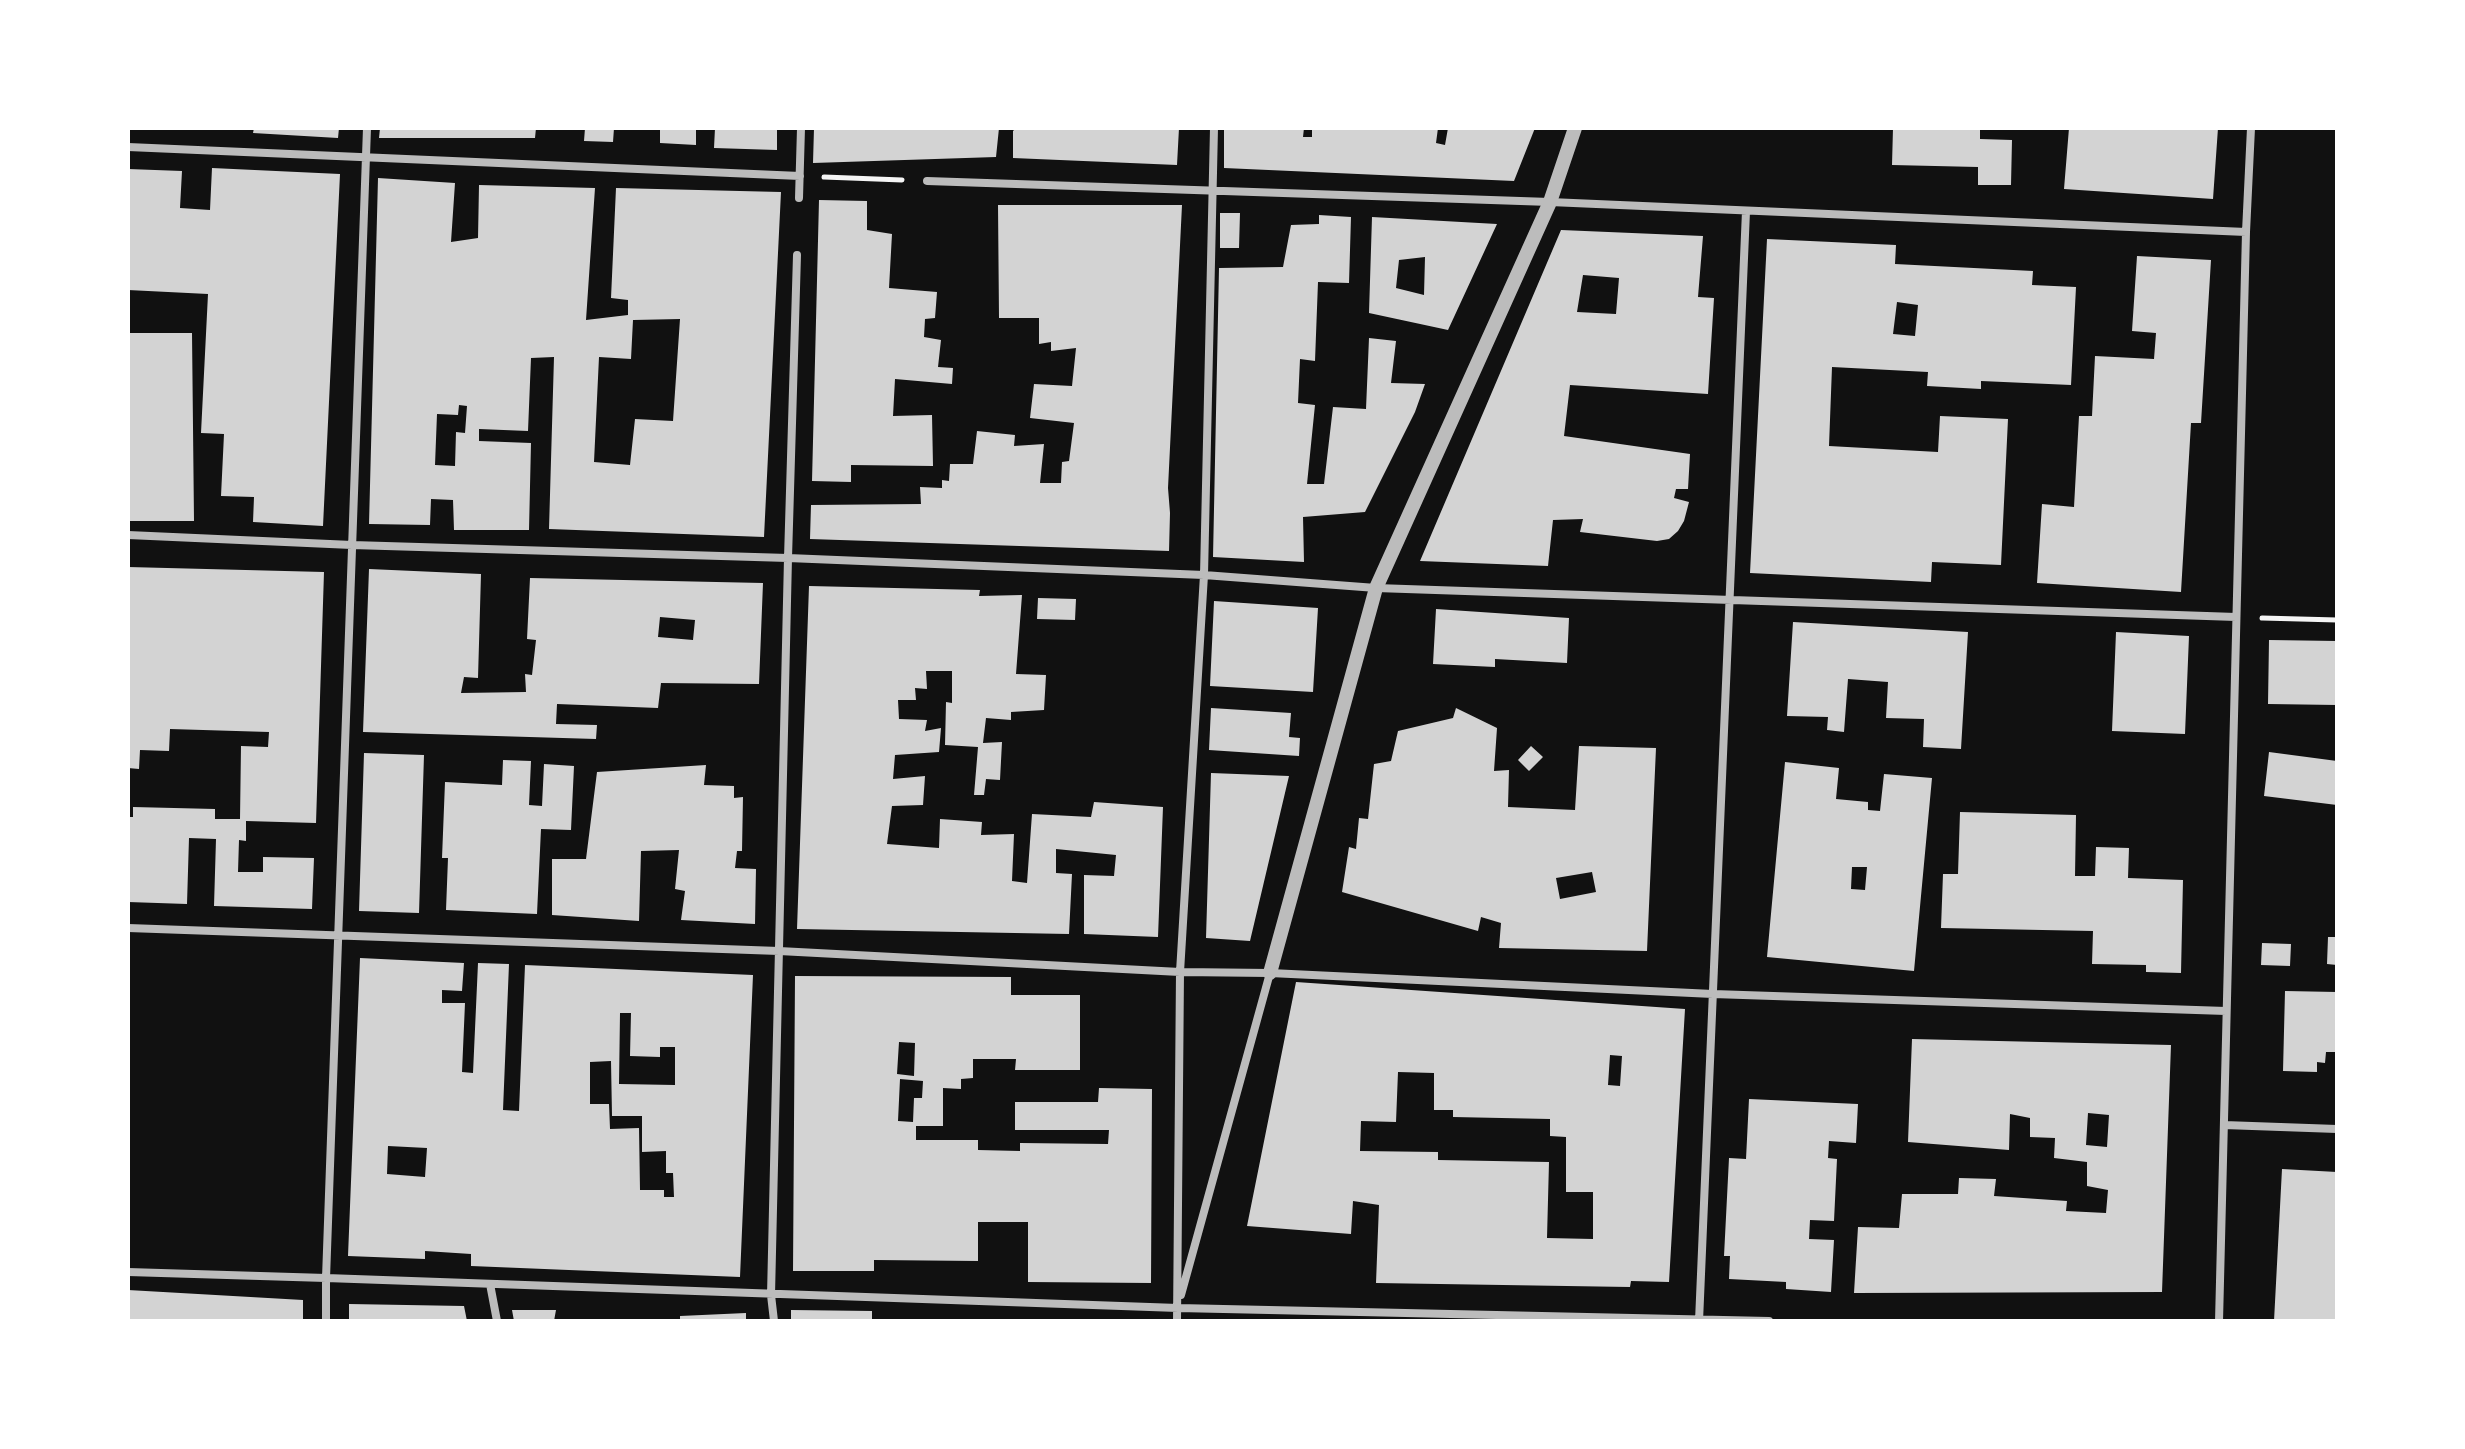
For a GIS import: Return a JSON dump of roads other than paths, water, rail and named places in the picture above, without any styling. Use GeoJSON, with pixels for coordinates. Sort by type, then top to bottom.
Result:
{"type":"FeatureCollection","features":[{"type":"Feature","properties":{"kind":"street"},"geometry":{"type":"LineString","coordinates":[[326,1321],[367,128]]}},
{"type":"Feature","properties":{"kind":"street"},"geometry":{"type":"LineString","coordinates":[[799,198],[801,128]]}},
{"type":"Feature","properties":{"kind":"street"},"geometry":{"type":"LineString","coordinates":[[1177,1321],[1180,972],[1204,575],[1214,128]]}},
{"type":"Feature","properties":{"kind":"street"},"geometry":{"type":"LineString","coordinates":[[1178,1308],[1376,588],[1550,202],[1575,128]]}},
{"type":"Feature","properties":{"kind":"street"},"geometry":{"type":"LineString","coordinates":[[2219,1321],[2251,128]]}},
{"type":"Feature","properties":{"kind":"street"},"geometry":{"type":"LineString","coordinates":[[128,147],[800,176]]}},
{"type":"Feature","properties":{"kind":"street"},"geometry":{"type":"LineString","coordinates":[[927,181],[1550,202],[2246,232]]}},
{"type":"Feature","properties":{"kind":"street"},"geometry":{"type":"LineString","coordinates":[[1699,1320],[1746,211]]}},
{"type":"Feature","properties":{"kind":"street"},"geometry":{"type":"LineString","coordinates":[[774,1321],[771,1295],[797,255]]}},
{"type":"Feature","properties":{"kind":"street"},"geometry":{"type":"LineString","coordinates":[[128,535],[1204,575],[1376,588],[2236,617]]}},
{"type":"Feature","properties":{"kind":"street"},"geometry":{"type":"LineString","coordinates":[[128,928],[779,951],[1180,972],[1270,973],[1713,994],[2226,1011]]}},
{"type":"Feature","properties":{"kind":"street"},"geometry":{"type":"LineString","coordinates":[[2224,1125],[2337,1129]]}},
{"type":"Feature","properties":{"kind":"street"},"geometry":{"type":"LineString","coordinates":[[128,1272],[1178,1308],[1769,1321]]}},
{"type":"Feature","properties":{"kind":"street"},"geometry":{"type":"LineString","coordinates":[[490,1284],[497,1321]]}}]}
